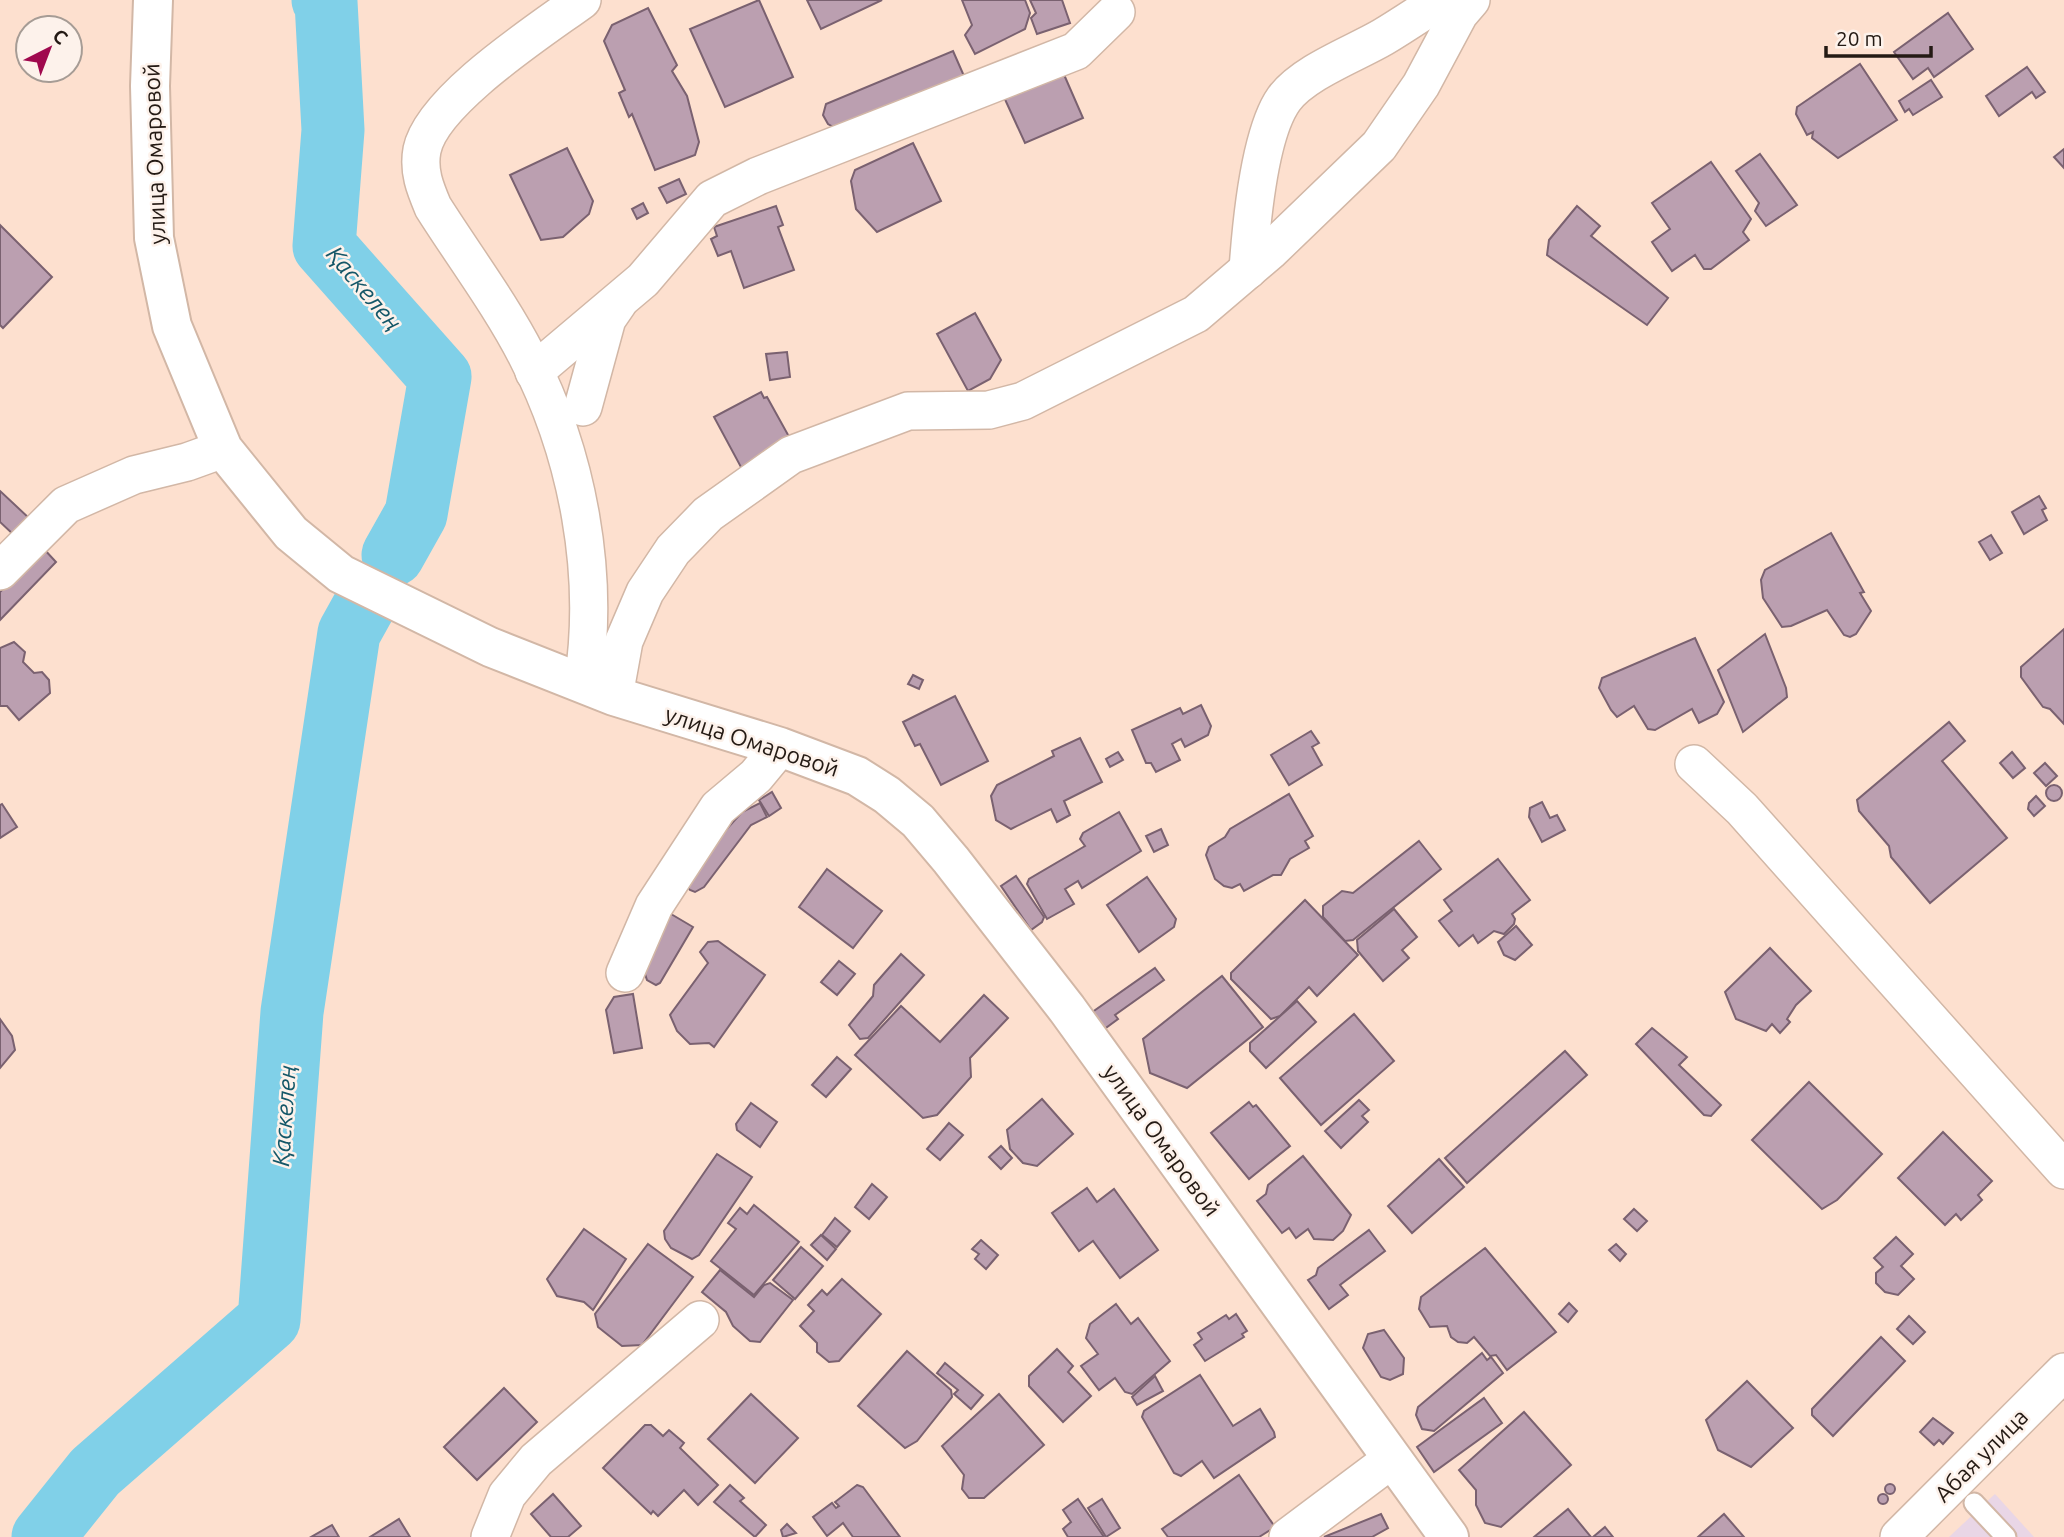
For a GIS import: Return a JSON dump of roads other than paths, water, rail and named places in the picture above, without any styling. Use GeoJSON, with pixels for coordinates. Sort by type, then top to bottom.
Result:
{"type":"FeatureCollection","features":[{"type":"Feature","properties":{"kind":"street","name":"улица Омаровой"},"geometry":{"type":"LineString","coordinates":[[153,0],[150,86],[154,238],[172,326],[223,449],[291,533],[341,574],[490,647],[599,689],[780,747],[857,776],[887,794],[918,821],[1026,953],[1449,1537]]}},
{"type":"Feature","properties":{"kind":"street"},"geometry":{"type":"LineString","coordinates":[[582,0],[503,58],[459,95],[432,125],[422,149],[422,180],[433,207],[527,355],[573,478],[587,565],[589,645],[599,689]]}},
{"type":"Feature","properties":{"kind":"street"},"geometry":{"type":"LineString","coordinates":[[599,689],[645,592],[673,550],[708,514],[791,454],[908,411],[989,410],[1023,401],[1196,314],[1248,270],[1379,146],[1421,85],[1458,4]]}},
{"type":"Feature","properties":{"kind":"street"},"geometry":{"type":"LineString","coordinates":[[1248,270],[1251,223],[1268,138],[1284,99],[1323,68],[1381,38],[1458,4]]}},
{"type":"Feature","properties":{"kind":"street"},"geometry":{"type":"LineString","coordinates":[[534,372],[643,279],[712,199],[758,176],[1076,51],[1116,12]]}},
{"type":"Feature","properties":{"kind":"street"},"geometry":{"type":"LineString","coordinates":[[583,407],[607,319],[622,296]]}},
{"type":"Feature","properties":{"kind":"street"},"geometry":{"type":"LineString","coordinates":[[0,571],[66,505],[134,475],[187,462],[223,449]]}},
{"type":"Feature","properties":{"kind":"street"},"geometry":{"type":"LineString","coordinates":[[625,973],[654,906],[718,808],[756,776],[780,747]]}},
{"type":"Feature","properties":{"kind":"street"},"geometry":{"type":"LineString","coordinates":[[1694,764],[1742,809],[2064,1170]]}},
{"type":"Feature","properties":{"kind":"street"},"geometry":{"type":"LineString","coordinates":[[490,1537],[507,1495],[536,1460],[700,1320]]}},
{"type":"Feature","properties":{"kind":"street","name":"Абая улица"},"geometry":{"type":"LineString","coordinates":[[1899,1537],[1964,1492],[2064,1372]]}},
{"type":"Feature","properties":{"kind":"street"},"geometry":{"type":"LineString","coordinates":[[1288,1537],[1392,1459]]}},
{"type":"Feature","properties":{"kind":"lane"},"geometry":{"type":"LineString","coordinates":[[1964,1492],[2006,1537]]}},
{"type":"Feature","properties":{"kind":"waterway","name":"Қаскелең"},"geometry":{"type":"LineString","coordinates":[[323,0],[326,2],[333,130],[324,246],[440,377],[416,514],[393,555]]}},
{"type":"Feature","properties":{"kind":"waterway","name":"Қаскелең"},"geometry":{"type":"LineString","coordinates":[[43,1537],[95,1472],[269,1320],[292,1012],[349,633],[364,606]]}}]}
